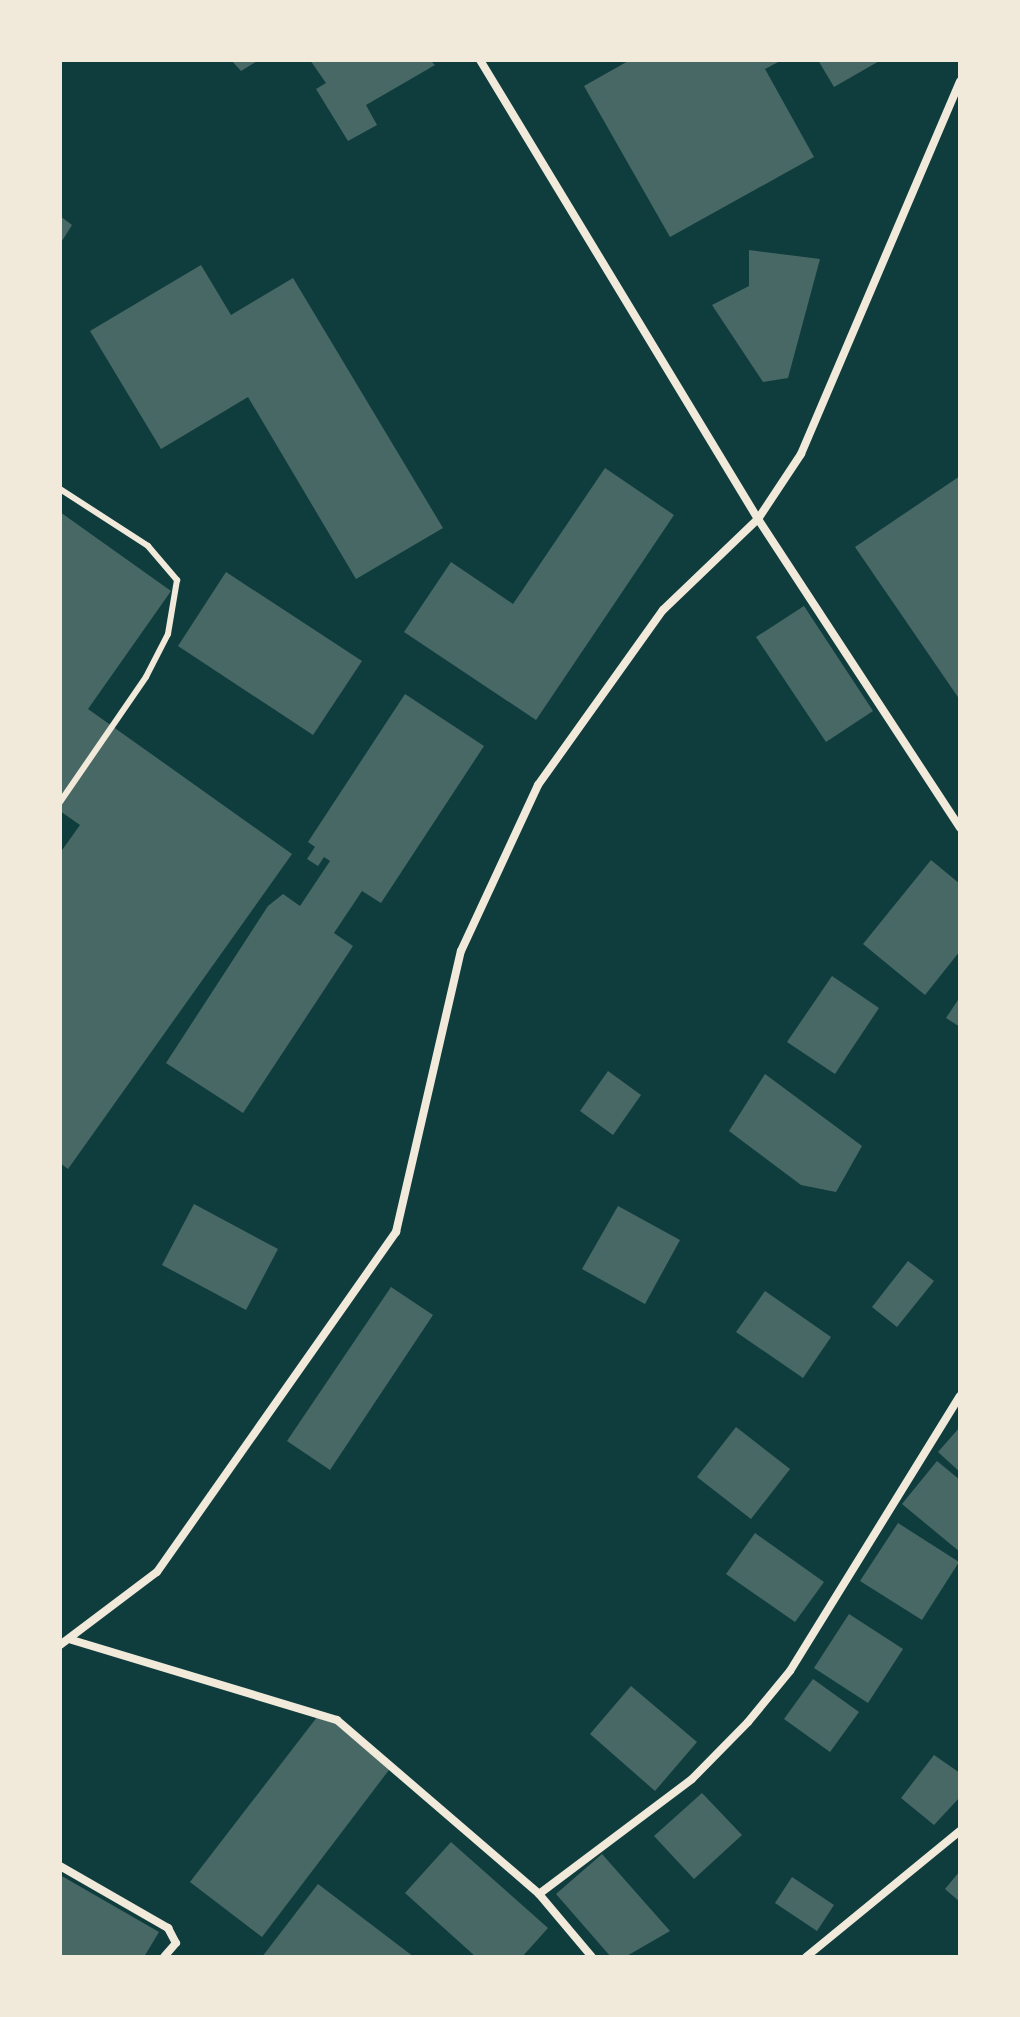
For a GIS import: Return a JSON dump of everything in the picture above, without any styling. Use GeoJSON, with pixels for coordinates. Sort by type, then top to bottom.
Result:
{"type":"FeatureCollection","features":[{"type":"Feature","properties":{"kind":"street"},"geometry":{"type":"LineString","coordinates":[[480,60],[758,519],[960,828]]}},
{"type":"Feature","properties":{"kind":"street"},"geometry":{"type":"LineString","coordinates":[[60,1645],[72,1640],[157,1572],[396,1232],[461,951],[538,785],[663,610],[758,519],[801,454],[960,82]]}},
{"type":"Feature","properties":{"kind":"street"},"geometry":{"type":"LineString","coordinates":[[539,1894],[692,1779],[748,1722],[790,1671],[960,1396]]}},
{"type":"Feature","properties":{"kind":"street"},"geometry":{"type":"LineString","coordinates":[[72,1640],[326,1714],[539,1894],[592,1957]]}},
{"type":"Feature","properties":{"kind":"street"},"geometry":{"type":"LineString","coordinates":[[806,1957],[960,1831]]}},
{"type":"Feature","properties":{"kind":"street"},"geometry":{"type":"LineString","coordinates":[[60,1866],[168,1928],[176,1943],[164,1957]]}},
{"type":"Feature","properties":{"kind":"lane"},"geometry":{"type":"LineString","coordinates":[[60,489],[148,546],[177,580],[168,634],[146,677],[60,802]]}},
{"type":"Feature","properties":{"kind":"building"},"geometry":{"type":"Polygon","coordinates":[[[231,60],[259,60],[241,71],[231,60]]]}},
{"type":"Feature","properties":{"kind":"building"},"geometry":{"type":"Polygon","coordinates":[[[310,60],[430,60],[435,65],[366,105],[377,125],[348,141],[316,89],[326,83],[310,60]]]}},
{"type":"Feature","properties":{"kind":"building"},"geometry":{"type":"Polygon","coordinates":[[[630,60],[782,60],[765,69],[814,157],[670,237],[584,86],[630,60]]]}},
{"type":"Feature","properties":{"kind":"building"},"geometry":{"type":"Polygon","coordinates":[[[818,60],[881,60],[834,87],[818,60]]]}},
{"type":"Feature","properties":{"kind":"building"},"geometry":{"type":"Polygon","coordinates":[[[60,216],[72,225],[60,244],[60,216]]]}},
{"type":"Feature","properties":{"kind":"building"},"geometry":{"type":"Polygon","coordinates":[[[749,250],[820,259],[788,378],[763,382],[712,305],[749,286],[749,250]]]}},
{"type":"Feature","properties":{"kind":"building"},"geometry":{"type":"Polygon","coordinates":[[[201,265],[231,315],[293,278],[443,528],[356,579],[248,397],[161,449],[90,331],[201,265]]]}},
{"type":"Feature","properties":{"kind":"building"},"geometry":{"type":"Polygon","coordinates":[[[605,468],[674,515],[536,720],[404,632],[451,562],[513,604],[605,468]]]}},
{"type":"Feature","properties":{"kind":"building"},"geometry":{"type":"Polygon","coordinates":[[[960,476],[960,700],[855,547],[960,476]]]}},
{"type":"Feature","properties":{"kind":"building"},"geometry":{"type":"Polygon","coordinates":[[[60,512],[171,591],[88,709],[292,854],[68,1169],[60,1163],[60,853],[80,825],[60,811],[60,512]]]}},
{"type":"Feature","properties":{"kind":"building"},"geometry":{"type":"Polygon","coordinates":[[[226,572],[362,661],[313,735],[178,646],[226,572]]]}},
{"type":"Feature","properties":{"kind":"building"},"geometry":{"type":"Polygon","coordinates":[[[804,606],[873,711],[826,742],[756,637],[804,606]]]}},
{"type":"Feature","properties":{"kind":"building"},"geometry":{"type":"Polygon","coordinates":[[[405,694],[484,746],[381,903],[362,891],[334,933],[353,946],[243,1113],[166,1063],[268,906],[283,894],[300,906],[330,861],[324,857],[318,866],[307,859],[315,847],[308,842],[405,694]]]}},
{"type":"Feature","properties":{"kind":"building"},"geometry":{"type":"Polygon","coordinates":[[[931,860],[960,884],[960,951],[925,995],[863,944],[931,860]]]}},
{"type":"Feature","properties":{"kind":"building"},"geometry":{"type":"Polygon","coordinates":[[[832,976],[879,1008],[835,1074],[787,1042],[832,976]]]}},
{"type":"Feature","properties":{"kind":"building"},"geometry":{"type":"Polygon","coordinates":[[[960,997],[960,1027],[946,1018],[960,997]]]}},
{"type":"Feature","properties":{"kind":"building"},"geometry":{"type":"Polygon","coordinates":[[[608,1071],[641,1095],[613,1135],[580,1111],[608,1071]]]}},
{"type":"Feature","properties":{"kind":"building"},"geometry":{"type":"Polygon","coordinates":[[[765,1074],[862,1146],[836,1192],[801,1185],[729,1131],[765,1074]]]}},
{"type":"Feature","properties":{"kind":"building"},"geometry":{"type":"Polygon","coordinates":[[[194,1204],[278,1249],[246,1310],[162,1265],[194,1204]]]}},
{"type":"Feature","properties":{"kind":"building"},"geometry":{"type":"Polygon","coordinates":[[[618,1206],[680,1240],[645,1304],[582,1269],[618,1206]]]}},
{"type":"Feature","properties":{"kind":"building"},"geometry":{"type":"Polygon","coordinates":[[[908,1261],[934,1281],[897,1327],[872,1307],[908,1261]]]}},
{"type":"Feature","properties":{"kind":"building"},"geometry":{"type":"Polygon","coordinates":[[[391,1287],[433,1315],[330,1470],[287,1441],[391,1287]]]}},
{"type":"Feature","properties":{"kind":"building"},"geometry":{"type":"Polygon","coordinates":[[[765,1291],[831,1337],[803,1378],[736,1332],[765,1291]]]}},
{"type":"Feature","properties":{"kind":"building"},"geometry":{"type":"Polygon","coordinates":[[[736,1427],[790,1469],[751,1519],[697,1477],[736,1427]]]}},
{"type":"Feature","properties":{"kind":"building"},"geometry":{"type":"Polygon","coordinates":[[[960,1427],[960,1472],[938,1452],[960,1427]]]}},
{"type":"Feature","properties":{"kind":"building"},"geometry":{"type":"Polygon","coordinates":[[[937,1461],[960,1480],[960,1552],[902,1504],[937,1461]]]}},
{"type":"Feature","properties":{"kind":"building"},"geometry":{"type":"Polygon","coordinates":[[[898,1523],[959,1562],[922,1620],[860,1581],[898,1523]]]}},
{"type":"Feature","properties":{"kind":"building"},"geometry":{"type":"Polygon","coordinates":[[[755,1533],[824,1582],[795,1622],[726,1574],[755,1533]]]}},
{"type":"Feature","properties":{"kind":"building"},"geometry":{"type":"Polygon","coordinates":[[[849,1614],[903,1649],[868,1703],[814,1668],[849,1614]]]}},
{"type":"Feature","properties":{"kind":"building"},"geometry":{"type":"Polygon","coordinates":[[[813,1679],[859,1712],[830,1752],[784,1719],[813,1679]]]}},
{"type":"Feature","properties":{"kind":"building"},"geometry":{"type":"Polygon","coordinates":[[[631,1686],[697,1742],[655,1791],[590,1734],[631,1686]]]}},
{"type":"Feature","properties":{"kind":"building"},"geometry":{"type":"Polygon","coordinates":[[[321,1712],[392,1766],[262,1937],[190,1882],[321,1712]]]}},
{"type":"Feature","properties":{"kind":"building"},"geometry":{"type":"Polygon","coordinates":[[[934,1755],[960,1773],[960,1797],[934,1825],[901,1798],[934,1755]]]}},
{"type":"Feature","properties":{"kind":"building"},"geometry":{"type":"Polygon","coordinates":[[[702,1793],[742,1835],[694,1879],[654,1836],[702,1793]]]}},
{"type":"Feature","properties":{"kind":"building"},"geometry":{"type":"Polygon","coordinates":[[[451,1842],[548,1928],[522,1957],[476,1957],[405,1893],[451,1842]]]}},
{"type":"Feature","properties":{"kind":"building"},"geometry":{"type":"Polygon","coordinates":[[[602,1854],[670,1931],[625,1957],[611,1957],[556,1894],[602,1854]]]}},
{"type":"Feature","properties":{"kind":"building"},"geometry":{"type":"Polygon","coordinates":[[[960,1871],[960,1902],[945,1889],[960,1871]]]}},
{"type":"Feature","properties":{"kind":"building"},"geometry":{"type":"Polygon","coordinates":[[[60,1875],[159,1932],[144,1957],[60,1957],[60,1875]]]}},
{"type":"Feature","properties":{"kind":"building"},"geometry":{"type":"Polygon","coordinates":[[[792,1877],[834,1905],[817,1931],[775,1903],[792,1877]]]}},
{"type":"Feature","properties":{"kind":"building"},"geometry":{"type":"Polygon","coordinates":[[[318,1884],[414,1957],[262,1957],[318,1884]]]}}]}
